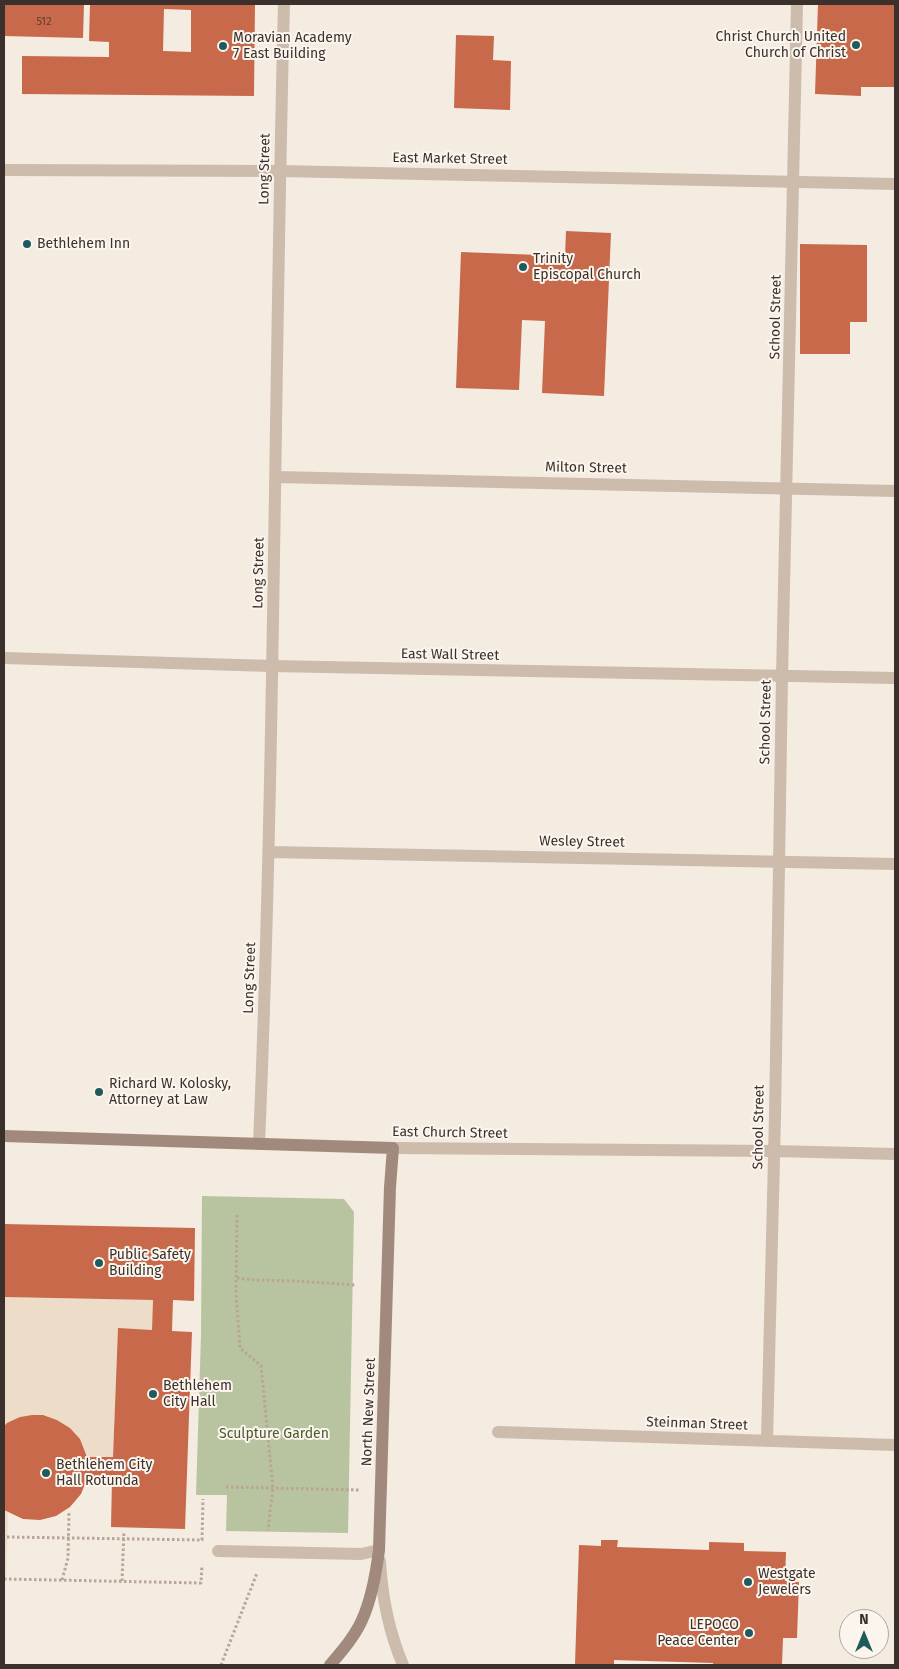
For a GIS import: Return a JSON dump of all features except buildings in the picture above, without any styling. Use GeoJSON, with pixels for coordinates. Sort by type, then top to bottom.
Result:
{"type":"FeatureCollection","features":[{"type":"Feature","properties":{"kind":"main road","name":"East Church Street"},"geometry":{"type":"LineString","coordinates":[[4,1136],[393,1148]]}},
{"type":"Feature","properties":{"kind":"main road","name":"North New Street"},"geometry":{"type":"LineString","coordinates":[[330,1665],[349,1642],[362,1620],[370,1597],[379,1550],[390,1186],[393,1148]]}},
{"type":"Feature","properties":{"kind":"street","name":"Long Street"},"geometry":{"type":"LineString","coordinates":[[259,1144],[269,852],[284,4]]}},
{"type":"Feature","properties":{"kind":"street","name":"School Street"},"geometry":{"type":"LineString","coordinates":[[766,1441],[774,1151],[782,676],[797,4]]}},
{"type":"Feature","properties":{"kind":"street","name":"East Market Street"},"geometry":{"type":"LineString","coordinates":[[4,170],[280,171],[895,184]]}},
{"type":"Feature","properties":{"kind":"street","name":"Milton Street"},"geometry":{"type":"LineString","coordinates":[[276,477],[895,491]]}},
{"type":"Feature","properties":{"kind":"street","name":"East Wall Street"},"geometry":{"type":"LineString","coordinates":[[4,658],[272,666],[895,678]]}},
{"type":"Feature","properties":{"kind":"street","name":"Wesley Street"},"geometry":{"type":"LineString","coordinates":[[269,852],[895,864]]}},
{"type":"Feature","properties":{"kind":"street","name":"East Church Street"},"geometry":{"type":"LineString","coordinates":[[393,1148],[774,1151],[895,1154]]}},
{"type":"Feature","properties":{"kind":"street","name":"Steinman Street"},"geometry":{"type":"LineString","coordinates":[[498,1432],[895,1445]]}},
{"type":"Feature","properties":{"kind":"street"},"geometry":{"type":"LineString","coordinates":[[218,1551],[361,1554],[379,1550],[381,1583],[386,1612],[394,1643],[403,1665]]}},
{"type":"Feature","properties":{"kind":"path"},"geometry":{"type":"LineString","coordinates":[[221,1665],[265,1552],[273,1488],[261,1366],[240,1348],[236,1293],[238,1215]]}},
{"type":"Feature","properties":{"kind":"path"},"geometry":{"type":"LineString","coordinates":[[237,1278],[355,1285]]}},
{"type":"Feature","properties":{"kind":"path"},"geometry":{"type":"LineString","coordinates":[[226,1487],[381,1490]]}},
{"type":"Feature","properties":{"kind":"path"},"geometry":{"type":"LineString","coordinates":[[202,1499],[202,1548]]}},
{"type":"Feature","properties":{"kind":"path"},"geometry":{"type":"LineString","coordinates":[[62,1580],[68,1558],[69,1512]]}},
{"type":"Feature","properties":{"kind":"path"},"geometry":{"type":"LineString","coordinates":[[122,1581],[124,1531]]}},
{"type":"Feature","properties":{"kind":"path"},"geometry":{"type":"LineString","coordinates":[[7,1537],[202,1540]]}},
{"type":"Feature","properties":{"kind":"path"},"geometry":{"type":"LineString","coordinates":[[4,1579],[201,1583],[202,1557]]}},
{"type":"Feature","properties":{"kind":"green space","name":"Sculpture Garden"},"geometry":{"type":"Polygon","coordinates":[[[202,1196],[344,1199],[354,1212],[348,1533],[226,1531],[227,1495],[196,1495],[201,1335],[202,1196]]]}},
{"type":"Feature","properties":{"kind":"shaded area"},"geometry":{"type":"Polygon","coordinates":[[[4,1297],[153,1300],[152,1330],[118,1329],[113,1457],[87,1457],[80,1439],[70,1428],[58,1420],[43,1415],[20,1417],[4,1426],[4,1297]]]}},
{"type":"Feature","properties":{"kind":"shaded area"},"geometry":{"type":"Polygon","coordinates":[[[4,1510],[8,1513],[6,1579],[4,1579],[4,1510]]]}},
{"type":"Feature","properties":{"kind":"place","name":"Christ Church United Church of Christ"},"geometry":{"type":"Point","coordinates":[856,45]}},
{"type":"Feature","properties":{"kind":"place","name":"Moravian Academy 7 East Building"},"geometry":{"type":"Point","coordinates":[223,46]}},
{"type":"Feature","properties":{"kind":"place","name":"Bethlehem Inn"},"geometry":{"type":"Point","coordinates":[27,244]}},
{"type":"Feature","properties":{"kind":"place","name":"Trinity Episcopal Church"},"geometry":{"type":"Point","coordinates":[523,267]}},
{"type":"Feature","properties":{"kind":"place","name":"Richard W. Kolosky, Attorney at Law"},"geometry":{"type":"Point","coordinates":[99,1092]}},
{"type":"Feature","properties":{"kind":"place","name":"Public Safety Building"},"geometry":{"type":"Point","coordinates":[99,1263]}},
{"type":"Feature","properties":{"kind":"place","name":"Bethlehem City Hall"},"geometry":{"type":"Point","coordinates":[153,1394]}},
{"type":"Feature","properties":{"kind":"place","name":"Bethlehem City Hall Rotunda"},"geometry":{"type":"Point","coordinates":[46,1473]}},
{"type":"Feature","properties":{"kind":"place","name":"Westgate Jewelers"},"geometry":{"type":"Point","coordinates":[748,1582]}},
{"type":"Feature","properties":{"kind":"place","name":"LEPOCO Peace Center"},"geometry":{"type":"Point","coordinates":[749,1633]}}]}
